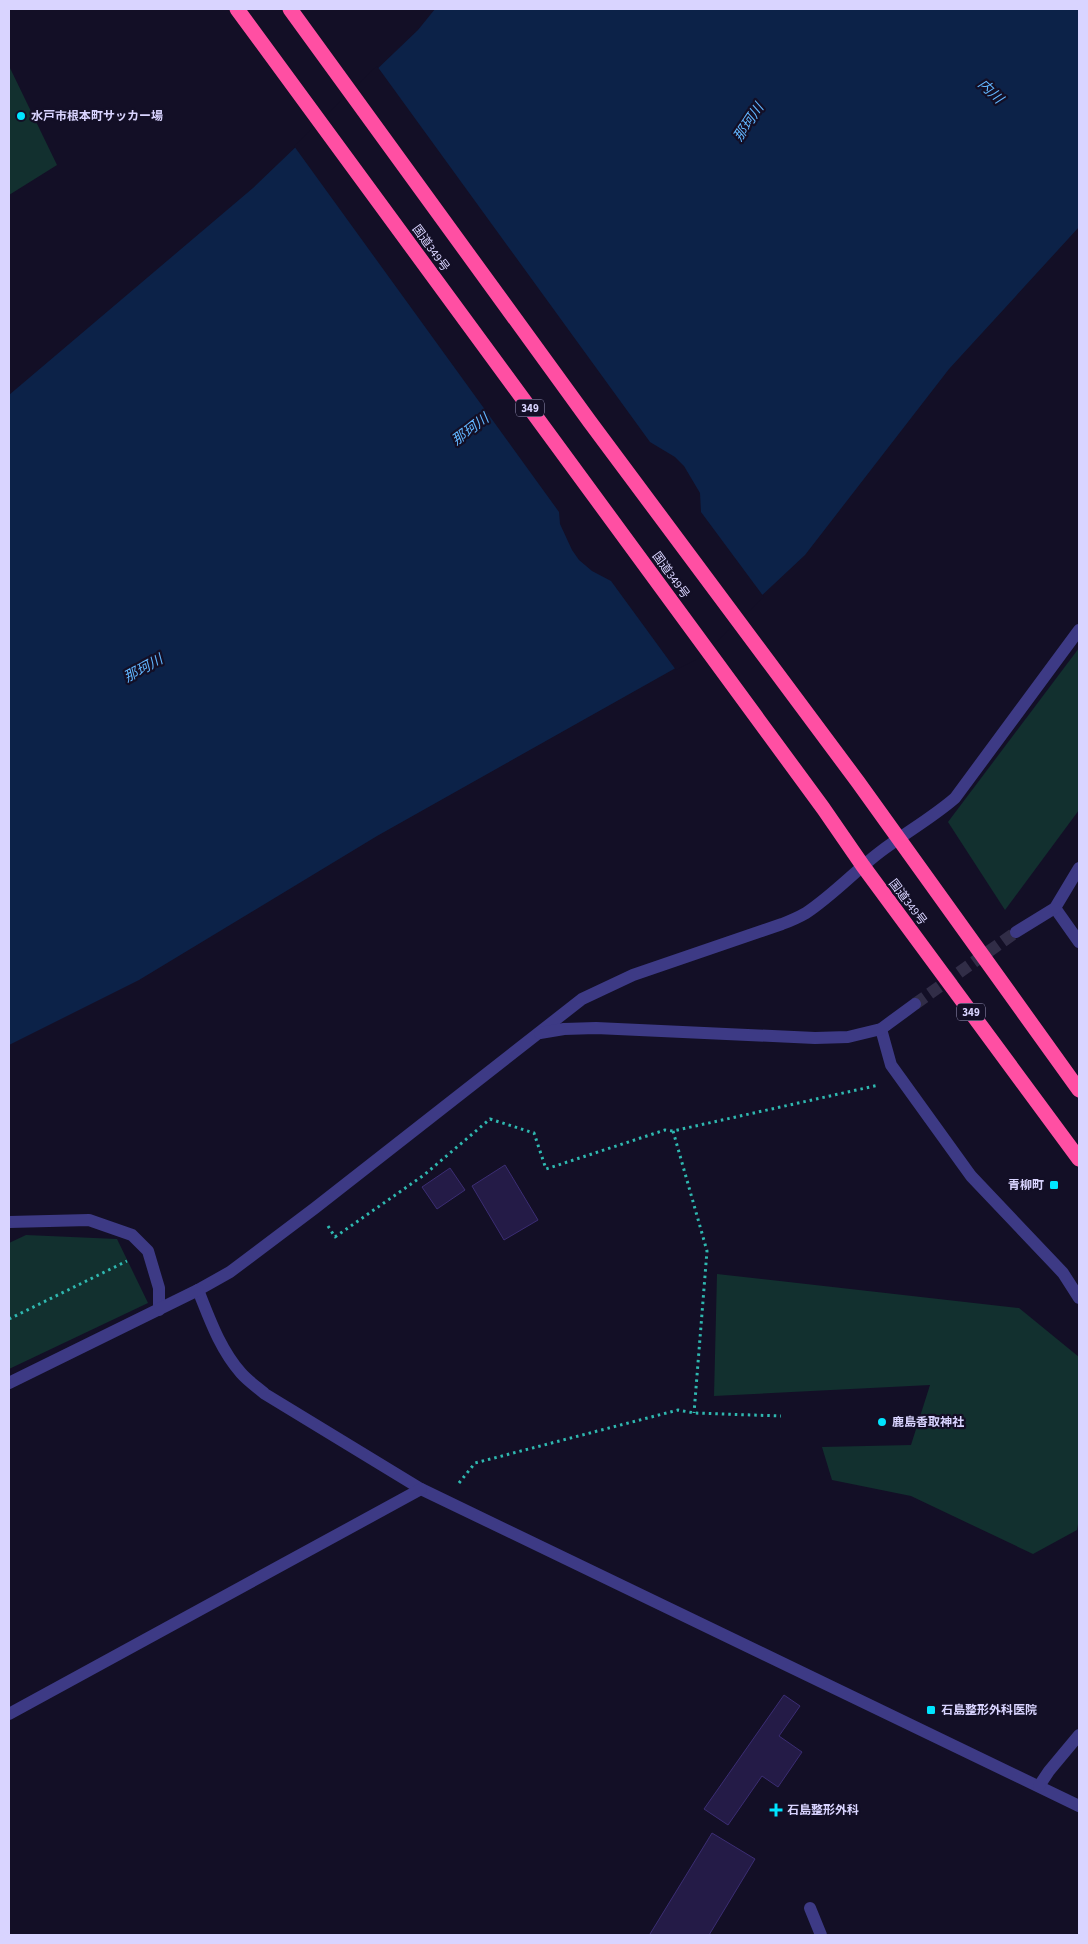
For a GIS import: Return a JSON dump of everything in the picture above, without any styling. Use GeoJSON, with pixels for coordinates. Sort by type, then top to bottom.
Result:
{"type":"FeatureCollection","features":[{"type":"Feature","properties":{"kind":"highway","name":"国道349号"},"geometry":{"type":"LineString","coordinates":[[237,9],[1079,1159]]}},
{"type":"Feature","properties":{"kind":"highway"},"geometry":{"type":"LineString","coordinates":[[290,9],[584,414],[858,782],[1079,1090]]}},
{"type":"Feature","properties":{"kind":"street"},"geometry":{"type":"LineString","coordinates":[[9,1383],[159,1310],[230,1272],[315,1208],[582,999],[633,975],[782,924],[804,914],[824,900],[898,838],[955,798],[1079,630]]}},
{"type":"Feature","properties":{"kind":"street"},"geometry":{"type":"LineString","coordinates":[[1016,932],[1055,908],[1079,868]]}},
{"type":"Feature","properties":{"kind":"street"},"geometry":{"type":"LineString","coordinates":[[1055,908],[1079,942]]}},
{"type":"Feature","properties":{"kind":"street"},"geometry":{"type":"LineString","coordinates":[[538,1034],[564,1029],[596,1028],[815,1038],[848,1037],[882,1029],[915,1004]]}},
{"type":"Feature","properties":{"kind":"street"},"geometry":{"type":"LineString","coordinates":[[882,1029],[891,1065],[971,1176],[1063,1274],[1079,1298]]}},
{"type":"Feature","properties":{"kind":"street"},"geometry":{"type":"LineString","coordinates":[[9,1222],[89,1220],[132,1235],[148,1251],[160,1288],[159,1310]]}},
{"type":"Feature","properties":{"kind":"street"},"geometry":{"type":"LineString","coordinates":[[198,1290],[214,1331],[225,1352],[242,1374],[265,1394],[421,1489],[1079,1806]]}},
{"type":"Feature","properties":{"kind":"street"},"geometry":{"type":"LineString","coordinates":[[9,1714],[421,1489]]}},
{"type":"Feature","properties":{"kind":"street"},"geometry":{"type":"LineString","coordinates":[[1039,1786],[1079,1735]]}},
{"type":"Feature","properties":{"kind":"street"},"geometry":{"type":"LineString","coordinates":[[810,1908],[821,1935]]}},
{"type":"Feature","properties":{"kind":"path"},"geometry":{"type":"LineString","coordinates":[[315,1208],[335,1237],[424,1175],[490,1119],[534,1133],[546,1169],[665,1130],[673,1131],[885,1084],[891,1065]]}},
{"type":"Feature","properties":{"kind":"path"},"geometry":{"type":"LineString","coordinates":[[673,1131],[707,1251],[694,1413]]}},
{"type":"Feature","properties":{"kind":"path"},"geometry":{"type":"LineString","coordinates":[[9,1319],[148,1251]]}},
{"type":"Feature","properties":{"kind":"path"},"geometry":{"type":"LineString","coordinates":[[444,1500],[475,1463],[678,1410],[694,1413],[781,1416]]}},
{"type":"Feature","properties":{"kind":"green space","name":"水戸市根本町サッカー場"},"geometry":{"type":"Polygon","coordinates":[[[9,66],[57,165],[9,195],[9,66]]]}},
{"type":"Feature","properties":{"kind":"green space"},"geometry":{"type":"Polygon","coordinates":[[[1079,648],[1079,810],[1005,910],[948,822],[1079,648]]]}},
{"type":"Feature","properties":{"kind":"green space"},"geometry":{"type":"Polygon","coordinates":[[[26,1235],[117,1239],[148,1303],[9,1369],[9,1243],[26,1235]]]}},
{"type":"Feature","properties":{"kind":"green space"},"geometry":{"type":"Polygon","coordinates":[[[717,1274],[1019,1308],[1079,1357],[1079,1519],[1077,1530],[1033,1554],[911,1496],[832,1480],[822,1447],[911,1445],[930,1385],[714,1396],[717,1274]]]}},
{"type":"Feature","properties":{"kind":"water"},"geometry":{"type":"Polygon","coordinates":[[[435,9],[1079,9],[1079,227],[949,369],[805,555],[697,656],[377,836],[139,980],[9,1045],[9,395],[253,188],[418,30],[435,9]]]}},
{"type":"Feature","properties":{"kind":"pier"},"geometry":{"type":"Polygon","coordinates":[[[377,66],[650,442],[675,457],[684,466],[700,493],[701,512],[764,597],[699,658],[676,670],[611,581],[592,571],[579,560],[572,550],[560,524],[559,512],[294,146],[377,66]]]}},
{"type":"Feature","properties":{"kind":"building"},"geometry":{"type":"Polygon","coordinates":[[[505,1165],[538,1220],[504,1240],[472,1186],[505,1165]]]}},
{"type":"Feature","properties":{"kind":"building"},"geometry":{"type":"Polygon","coordinates":[[[450,1168],[465,1190],[437,1209],[422,1187],[450,1168]]]}},
{"type":"Feature","properties":{"kind":"building"},"geometry":{"type":"Polygon","coordinates":[[[784,1695],[800,1706],[779,1736],[802,1752],[778,1787],[762,1776],[728,1825],[704,1809],[784,1695]]]}},
{"type":"Feature","properties":{"kind":"building"},"geometry":{"type":"Polygon","coordinates":[[[712,1833],[755,1859],[709,1935],[650,1934],[712,1833]]]}},
{"type":"Feature","properties":{"kind":"tunnel"},"geometry":{"type":"LineString","coordinates":[[915,1004],[1016,932]]}},
{"type":"Feature","properties":{"kind":"place","name":"水戸市根本町サッカー場"},"geometry":{"type":"Point","coordinates":[21,116]}},
{"type":"Feature","properties":{"kind":"place","name":"青柳町"},"geometry":{"type":"Point","coordinates":[1054,1185]}},
{"type":"Feature","properties":{"kind":"place","name":"鹿島香取神社"},"geometry":{"type":"Point","coordinates":[882,1422]}},
{"type":"Feature","properties":{"kind":"place","name":"石島整形外科医院"},"geometry":{"type":"Point","coordinates":[931,1710]}},
{"type":"Feature","properties":{"kind":"place","name":"石島整形外科"},"geometry":{"type":"Point","coordinates":[776,1810]}},
{"type":"Feature","properties":{"kind":"water label","name":"内川"},"geometry":{"type":"Point","coordinates":[991,91]}},
{"type":"Feature","properties":{"kind":"water label","name":"那珂川"},"geometry":{"type":"Point","coordinates":[748,122]}},
{"type":"Feature","properties":{"kind":"water label","name":"那珂川"},"geometry":{"type":"Point","coordinates":[470,429]}},
{"type":"Feature","properties":{"kind":"water label","name":"那珂川"},"geometry":{"type":"Point","coordinates":[143,668]}}]}
